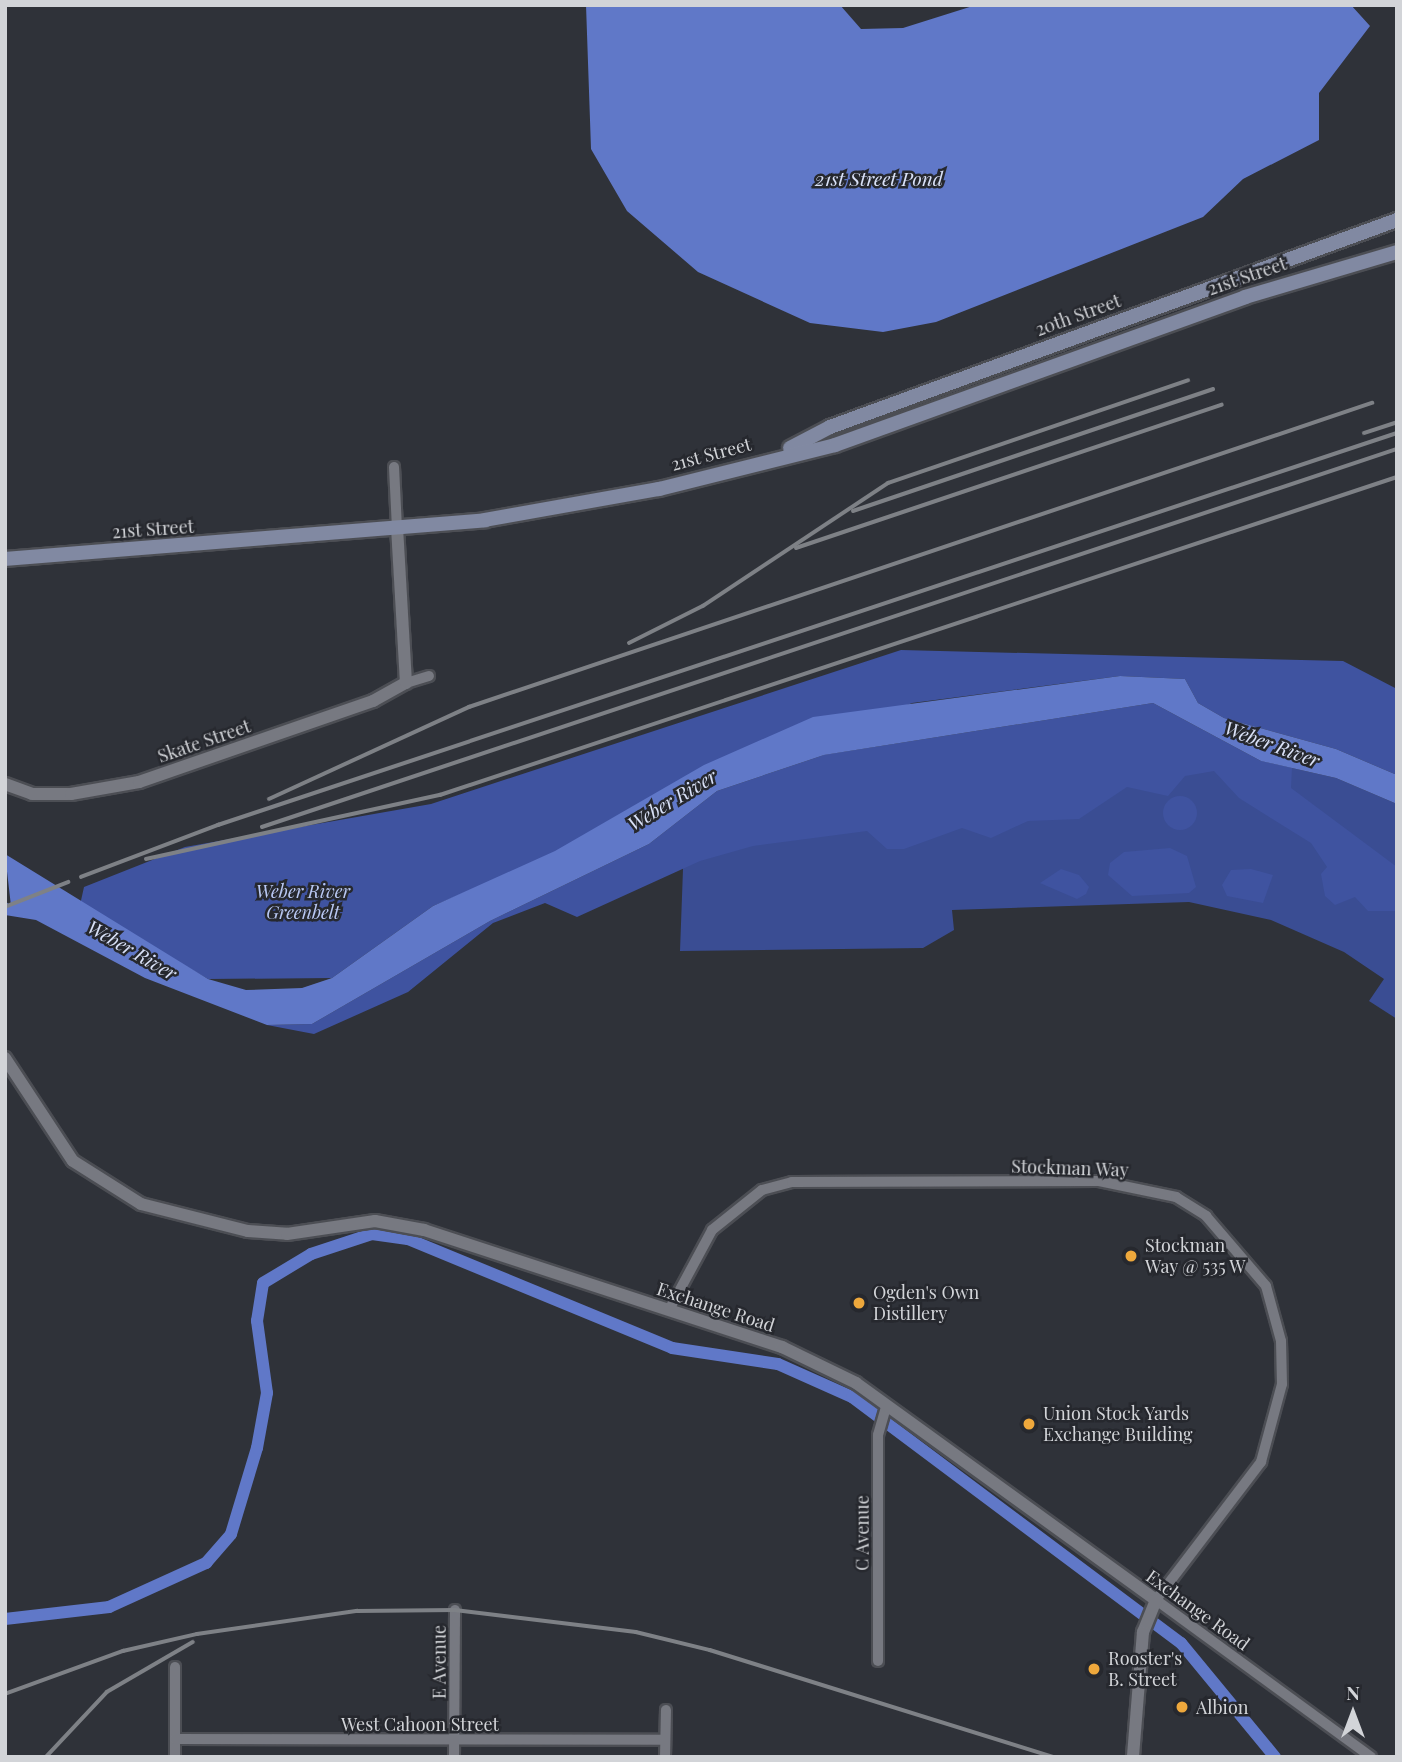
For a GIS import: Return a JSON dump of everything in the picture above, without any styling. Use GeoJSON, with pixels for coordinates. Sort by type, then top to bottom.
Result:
{"type":"FeatureCollection","features":[{"type":"Feature","properties":{"kind":"main road","name":"20th Street"},"geometry":{"type":"LineString","coordinates":[[777,456],[830,427],[1397,220]]}},
{"type":"Feature","properties":{"kind":"main road","name":"21st Street"},"geometry":{"type":"LineString","coordinates":[[5,559],[397,529],[581,505],[777,456],[835,445],[1296,279],[1397,252]]}},
{"type":"Feature","properties":{"kind":"street"},"geometry":{"type":"LineString","coordinates":[[394,467],[406,683]]}},
{"type":"Feature","properties":{"kind":"street","name":"Skate Street"},"geometry":{"type":"LineString","coordinates":[[5,783],[32,793],[71,794],[139,782],[373,701],[406,683],[429,676]]}},
{"type":"Feature","properties":{"kind":"street","name":"Exchange Road"},"geometry":{"type":"LineString","coordinates":[[5,1058],[73,1161],[141,1204],[248,1231],[287,1234],[375,1221],[424,1230],[782,1348],[856,1383],[1153,1606],[1371,1757]]}},
{"type":"Feature","properties":{"kind":"street","name":"Stockman Way"},"geometry":{"type":"LineString","coordinates":[[669,1310],[712,1230],[762,1190],[792,1182],[1099,1181],[1138,1186],[1186,1203],[1233,1242],[1266,1286],[1280,1341],[1282,1384],[1261,1462],[1153,1606]]}},
{"type":"Feature","properties":{"kind":"street","name":"C Avenue"},"geometry":{"type":"LineString","coordinates":[[878,1661],[878,1435],[886,1407]]}},
{"type":"Feature","properties":{"kind":"street"},"geometry":{"type":"LineString","coordinates":[[1133,1757],[1143,1632],[1153,1606]]}},
{"type":"Feature","properties":{"kind":"street","name":"E Avenue"},"geometry":{"type":"LineString","coordinates":[[454,1757],[455,1610]]}},
{"type":"Feature","properties":{"kind":"street"},"geometry":{"type":"LineString","coordinates":[[175,1667],[175,1757]]}},
{"type":"Feature","properties":{"kind":"street"},"geometry":{"type":"LineString","coordinates":[[665,1757],[666,1710]]}},
{"type":"Feature","properties":{"kind":"street","name":"West Cahoon Street"},"geometry":{"type":"LineString","coordinates":[[175,1739],[665,1740]]}},
{"type":"Feature","properties":{"kind":"shaded area"},"geometry":{"type":"Polygon","coordinates":[[[929,739],[1261,761],[1336,778],[1397,804],[1397,1019],[1369,1001],[1384,979],[1344,952],[1271,920],[1189,902],[952,910],[954,930],[923,948],[680,951],[683,869],[667,830],[824,755],[929,739]]]}},
{"type":"Feature","properties":{"kind":"green space","name":"Weber River Greenbelt"},"geometry":{"type":"Polygon","coordinates":[[[901,650],[1343,661],[1397,689],[1397,775],[1336,749],[1224,718],[1198,703],[1185,679],[1120,676],[912,703],[433,906],[332,978],[208,979],[80,905],[84,887],[185,847],[431,804],[901,650]]]}},
{"type":"Feature","properties":{"kind":"green space"},"geometry":{"type":"Polygon","coordinates":[[[1153,703],[1261,761],[1292,768],[1291,788],[1397,867],[1397,911],[1368,911],[1355,897],[1335,905],[1325,896],[1321,874],[1327,867],[1311,843],[1239,798],[1214,771],[1185,776],[1168,796],[1127,787],[1079,819],[1028,821],[991,838],[962,828],[904,849],[887,849],[867,831],[753,846],[700,861],[577,917],[545,903],[493,923],[408,992],[314,1034],[267,1025],[312,1024],[490,921],[649,844],[717,791],[824,755],[1153,703]]]}},
{"type":"Feature","properties":{"kind":"green space"},"geometry":{"type":"Polygon","coordinates":[[[1180,796],[1192,801],[1197,813],[1192,825],[1180,830],[1168,825],[1163,813],[1168,801],[1180,796]]]}},
{"type":"Feature","properties":{"kind":"green space"},"geometry":{"type":"Polygon","coordinates":[[[1170,848],[1187,856],[1196,887],[1189,893],[1132,896],[1108,875],[1110,863],[1124,852],[1170,848]]]}},
{"type":"Feature","properties":{"kind":"green space"},"geometry":{"type":"Polygon","coordinates":[[[1061,869],[1079,875],[1089,887],[1086,894],[1077,899],[1040,883],[1061,869]]]}},
{"type":"Feature","properties":{"kind":"green space"},"geometry":{"type":"Polygon","coordinates":[[[1251,869],[1273,875],[1263,903],[1227,896],[1222,885],[1231,870],[1251,869]]]}},
{"type":"Feature","properties":{"kind":"water","name":"21st Street Pond"},"geometry":{"type":"Polygon","coordinates":[[[586,5],[840,5],[861,29],[903,28],[976,5],[1351,5],[1370,26],[1319,93],[1319,140],[1243,179],[1203,217],[936,322],[883,332],[810,323],[698,272],[627,211],[591,149],[586,5]]]}},
{"type":"Feature","properties":{"kind":"water","name":"Weber River"},"geometry":{"type":"Polygon","coordinates":[[[1120,676],[1185,679],[1198,703],[1224,718],[1336,749],[1397,775],[1397,804],[1336,778],[1261,761],[1153,703],[824,755],[717,791],[649,844],[490,921],[312,1024],[267,1025],[145,978],[36,920],[5,915],[5,901],[11,906],[5,854],[208,979],[246,990],[302,988],[332,978],[433,906],[555,851],[704,765],[813,717],[1120,676]]]}},
{"type":"Feature","properties":{"kind":"waterway"},"geometry":{"type":"LineString","coordinates":[[5,1619],[109,1607],[206,1563],[231,1534],[257,1448],[267,1393],[257,1321],[263,1283],[311,1254],[372,1234],[408,1239],[672,1348],[778,1364],[852,1397],[1181,1643],[1275,1757]]}},
{"type":"Feature","properties":{"kind":"railway"},"geometry":{"type":"LineString","coordinates":[[629,643],[703,606],[888,483],[1188,380]]}},
{"type":"Feature","properties":{"kind":"railway"},"geometry":{"type":"LineString","coordinates":[[853,511],[1213,389]]}},
{"type":"Feature","properties":{"kind":"railway"},"geometry":{"type":"LineString","coordinates":[[269,799],[469,707],[1372,403]]}},
{"type":"Feature","properties":{"kind":"railway"},"geometry":{"type":"LineString","coordinates":[[796,548],[1222,405]]}},
{"type":"Feature","properties":{"kind":"railway"},"geometry":{"type":"LineString","coordinates":[[1364,433],[1397,422]]}},
{"type":"Feature","properties":{"kind":"railway"},"geometry":{"type":"LineString","coordinates":[[81,877],[218,825],[1397,433]]}},
{"type":"Feature","properties":{"kind":"railway"},"geometry":{"type":"LineString","coordinates":[[262,827],[1397,449]]}},
{"type":"Feature","properties":{"kind":"railway"},"geometry":{"type":"LineString","coordinates":[[146,859],[440,795],[1397,477]]}},
{"type":"Feature","properties":{"kind":"railway"},"geometry":{"type":"LineString","coordinates":[[5,907],[68,882]]}},
{"type":"Feature","properties":{"kind":"railway"},"geometry":{"type":"LineString","coordinates":[[5,1694],[123,1651],[197,1634],[357,1611],[455,1610],[636,1632],[710,1650],[1053,1757]]}},
{"type":"Feature","properties":{"kind":"railway"},"geometry":{"type":"LineString","coordinates":[[46,1757],[107,1692],[193,1642]]}},
{"type":"Feature","properties":{"kind":"place","name":"Stockman Way @ 535 W"},"geometry":{"type":"Point","coordinates":[1131,1256]}},
{"type":"Feature","properties":{"kind":"place","name":"Ogden's Own Distillery"},"geometry":{"type":"Point","coordinates":[859,1303]}},
{"type":"Feature","properties":{"kind":"place","name":"Union Stock Yards Exchange Building"},"geometry":{"type":"Point","coordinates":[1029,1424]}},
{"type":"Feature","properties":{"kind":"place","name":"Rooster's B. Street"},"geometry":{"type":"Point","coordinates":[1094,1669]}},
{"type":"Feature","properties":{"kind":"place","name":"Albion"},"geometry":{"type":"Point","coordinates":[1182,1707]}}]}
